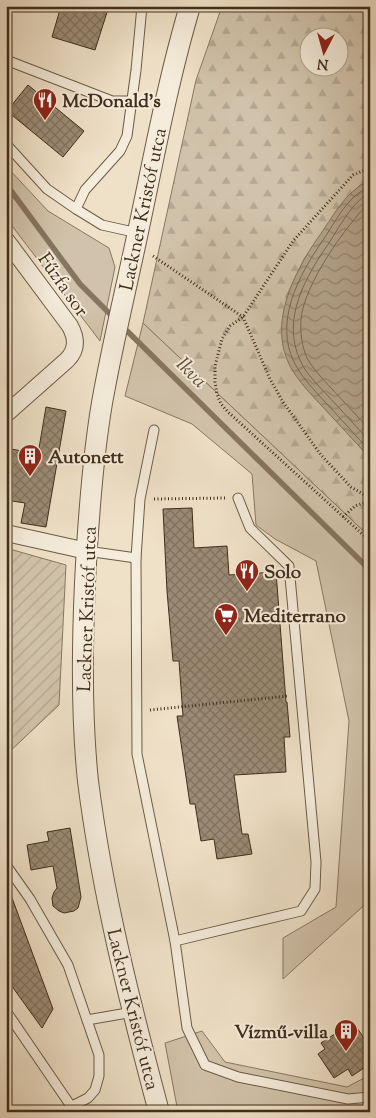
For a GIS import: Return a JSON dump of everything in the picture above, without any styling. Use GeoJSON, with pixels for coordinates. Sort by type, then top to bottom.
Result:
{"type":"FeatureCollection","features":[{"type":"Feature","properties":{"kind":"street","name":"Lackner Kristóf utca"},"geometry":{"type":"LineString","coordinates":[[164,106],[177,6]]}},
{"type":"Feature","properties":{"kind":"street","name":"Lackner Kristóf utca"},"geometry":{"type":"LineString","coordinates":[[159,1112],[133,1012],[105,887],[88,779],[83,707],[83,630],[90,498],[102,406],[115,333],[164,106],[190,6]]}},
{"type":"Feature","properties":{"kind":"street","name":"Fűzfa sor"},"geometry":{"type":"LineString","coordinates":[[6,240],[70,326],[75,335],[76,342],[71,356],[6,414]]}},
{"type":"Feature","properties":{"kind":"street"},"geometry":{"type":"LineString","coordinates":[[6,533],[87,551]]}},
{"type":"Feature","properties":{"kind":"lane"},"geometry":{"type":"LineString","coordinates":[[76,210],[85,190],[120,151],[127,136],[142,6]]}},
{"type":"Feature","properties":{"kind":"lane"},"geometry":{"type":"LineString","coordinates":[[6,60],[112,100],[131,101]]}},
{"type":"Feature","properties":{"kind":"lane"},"geometry":{"type":"LineString","coordinates":[[6,144],[47,189],[76,210],[102,225],[136,239]]}},
{"type":"Feature","properties":{"kind":"lane"},"geometry":{"type":"LineString","coordinates":[[154,430],[140,499],[136,558],[137,754],[175,941],[187,1028],[205,1064],[238,1077],[348,1099],[370,1096]]}},
{"type":"Feature","properties":{"kind":"lane"},"geometry":{"type":"LineString","coordinates":[[175,941],[301,911],[315,889],[316,862],[289,566],[250,528],[238,498]]}},
{"type":"Feature","properties":{"kind":"lane"},"geometry":{"type":"LineString","coordinates":[[87,551],[136,558]]}},
{"type":"Feature","properties":{"kind":"lane"},"geometry":{"type":"LineString","coordinates":[[6,865],[30,899],[68,965],[88,1020],[99,1055],[100,1076],[95,1090],[88,1098],[74,1109],[6,1011]]}},
{"type":"Feature","properties":{"kind":"lane"},"geometry":{"type":"LineString","coordinates":[[88,1020],[133,1012]]}},
{"type":"Feature","properties":{"kind":"path"},"geometry":{"type":"LineString","coordinates":[[370,168],[354,175],[292,241],[243,317],[230,326],[222,339],[215,366],[217,394],[228,412],[370,542]]}},
{"type":"Feature","properties":{"kind":"path"},"geometry":{"type":"LineString","coordinates":[[136,239],[243,317],[270,379],[283,402],[321,455],[351,487],[370,500]]}},
{"type":"Feature","properties":{"kind":"path"},"geometry":{"type":"LineString","coordinates":[[140,499],[238,498]]}},
{"type":"Feature","properties":{"kind":"path"},"geometry":{"type":"LineString","coordinates":[[343,517],[355,506],[370,500]]}},
{"type":"Feature","properties":{"kind":"path"},"geometry":{"type":"LineString","coordinates":[[137,711],[301,695]]}},
{"type":"Feature","properties":{"kind":"green space"},"geometry":{"type":"Polygon","coordinates":[[[226,6],[370,6],[370,181],[360,185],[344,201],[304,259],[286,297],[304,386],[370,458],[370,537],[143,323],[196,80],[220,12],[226,6]]]}},
{"type":"Feature","properties":{"kind":"green space"},"geometry":{"type":"Polygon","coordinates":[[[6,166],[48,211],[109,248],[115,267],[100,341],[6,218],[6,166]]]}},
{"type":"Feature","properties":{"kind":"green space"},"geometry":{"type":"Polygon","coordinates":[[[143,323],[370,537],[370,900],[283,979],[283,938],[336,907],[349,721],[316,561],[275,539],[256,525],[252,474],[192,424],[125,396],[143,323]]]}},
{"type":"Feature","properties":{"kind":"green space"},"geometry":{"type":"Polygon","coordinates":[[[6,548],[66,565],[59,705],[6,755],[6,548]]]}},
{"type":"Feature","properties":{"kind":"green space"},"geometry":{"type":"Polygon","coordinates":[[[202,1031],[225,1062],[347,1087],[370,1075],[370,1112],[178,1112],[165,1043],[202,1031]]]}},
{"type":"Feature","properties":{"kind":"water"},"geometry":{"type":"Polygon","coordinates":[[[370,181],[370,458],[297,377],[290,366],[284,350],[282,334],[286,300],[308,253],[346,198],[361,185],[370,181]]]}},
{"type":"Feature","properties":{"kind":"building"},"geometry":{"type":"Polygon","coordinates":[[[61,6],[109,6],[95,50],[52,37],[61,6]]]}},
{"type":"Feature","properties":{"kind":"building","name":"McDonald's"},"geometry":{"type":"Polygon","coordinates":[[[28,85],[84,131],[63,157],[7,111],[28,85]]]}},
{"type":"Feature","properties":{"kind":"building","name":"Autonett"},"geometry":{"type":"Polygon","coordinates":[[[46,407],[66,411],[46,527],[21,523],[25,503],[6,500],[6,448],[38,454],[46,407]]]}},
{"type":"Feature","properties":{"kind":"building"},"geometry":{"type":"Polygon","coordinates":[[[192,508],[194,548],[227,546],[229,575],[276,572],[290,737],[284,737],[286,772],[234,775],[242,834],[248,834],[252,854],[217,859],[214,839],[201,841],[195,804],[190,804],[177,716],[183,716],[179,661],[173,661],[167,591],[163,509],[192,508]]]}},
{"type":"Feature","properties":{"kind":"building"},"geometry":{"type":"Polygon","coordinates":[[[70,828],[81,897],[78,908],[64,913],[53,906],[52,898],[57,888],[53,866],[31,870],[27,845],[49,841],[47,832],[70,828]]]}},
{"type":"Feature","properties":{"kind":"building"},"geometry":{"type":"Polygon","coordinates":[[[6,887],[8,887],[53,1009],[42,1028],[6,978],[6,887]]]}},
{"type":"Feature","properties":{"kind":"building","name":"Vízmű-villa"},"geometry":{"type":"Polygon","coordinates":[[[353,1022],[370,1047],[370,1064],[352,1076],[348,1069],[334,1078],[318,1054],[325,1049],[321,1043],[353,1022]]]}},
{"type":"Feature","properties":{"kind":"waterway","name":"Ikva"},"geometry":{"type":"LineString","coordinates":[[6,184],[80,284],[115,319]]}},
{"type":"Feature","properties":{"kind":"waterway","name":"Ikva"},"geometry":{"type":"LineString","coordinates":[[122,326],[370,570]]}},
{"type":"Feature","properties":{"kind":"place","name":"McDonald's"},"geometry":{"type":"Point","coordinates":[45,121]}},
{"type":"Feature","properties":{"kind":"place","name":"Autonett"},"geometry":{"type":"Point","coordinates":[30,477]}},
{"type":"Feature","properties":{"kind":"place","name":"Solo"},"geometry":{"type":"Point","coordinates":[247,592]}},
{"type":"Feature","properties":{"kind":"place","name":"Mediterrano"},"geometry":{"type":"Point","coordinates":[226,636]}},
{"type":"Feature","properties":{"kind":"place","name":"Vízmű-villa"},"geometry":{"type":"Point","coordinates":[346,1052]}}]}
